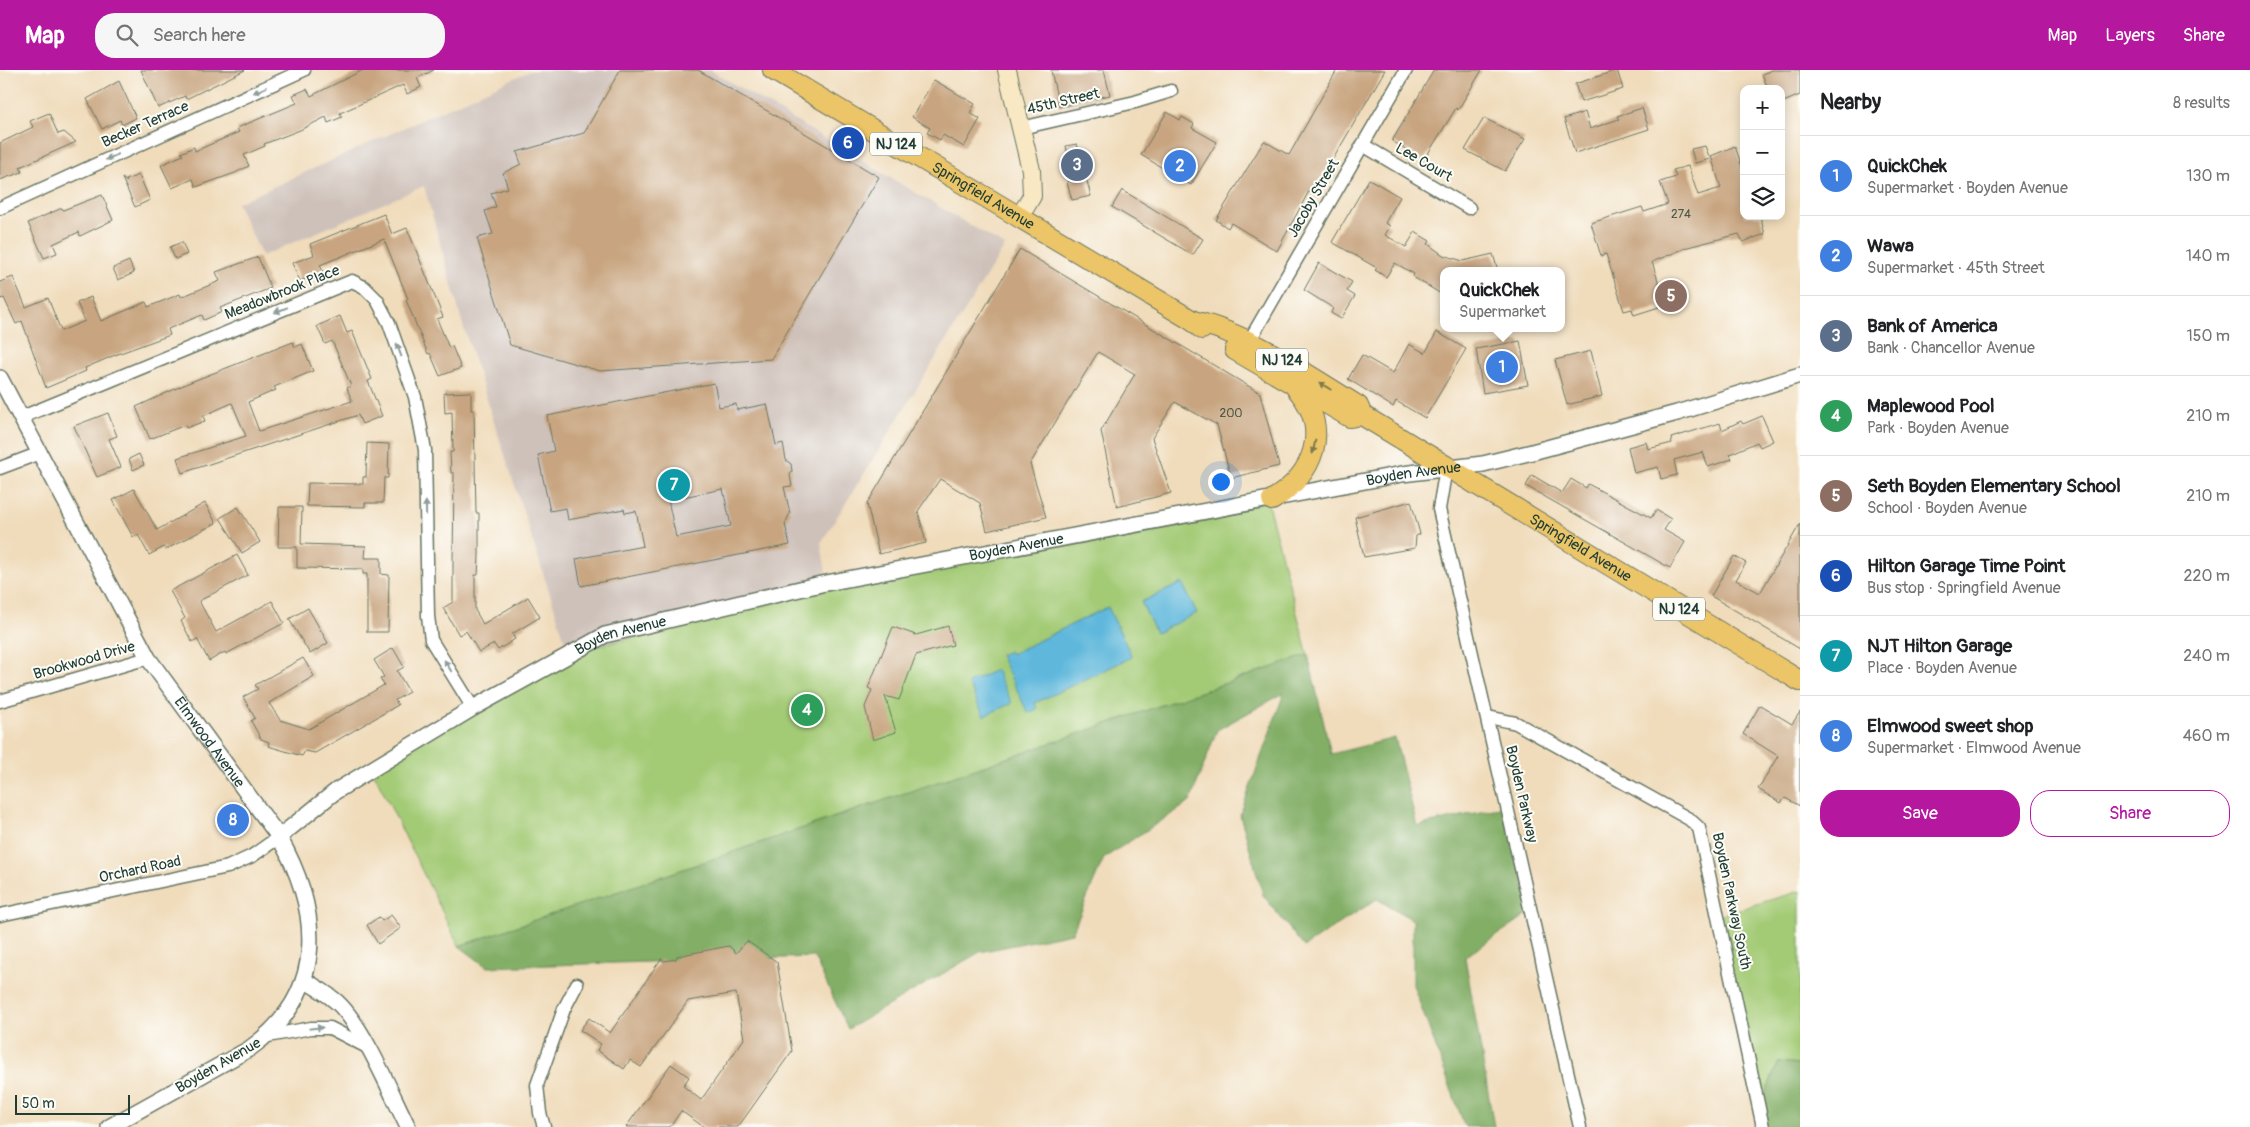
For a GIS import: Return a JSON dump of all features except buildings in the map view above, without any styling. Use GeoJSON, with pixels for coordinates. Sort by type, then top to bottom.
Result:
{"type":"FeatureCollection","features":[{"type":"Feature","properties":{"kind":"main road","name":"Springfield Avenue"},"geometry":{"type":"LineString","coordinates":[[773,70],[1193,321],[1211,337],[1350,417],[1362,415]]}},
{"type":"Feature","properties":{"kind":"main road"},"geometry":{"type":"LineString","coordinates":[[1007,70],[1031,170],[1032,196],[1019,218]]}},
{"type":"Feature","properties":{"kind":"main road","name":"Springfield Avenue"},"geometry":{"type":"LineString","coordinates":[[1193,321],[1215,326],[1358,406],[1362,415],[1446,468],[1800,681]]}},
{"type":"Feature","properties":{"kind":"main road"},"geometry":{"type":"LineString","coordinates":[[1272,500],[1297,481],[1312,453],[1316,438],[1315,422],[1304,398],[1280,376]]}},
{"type":"Feature","properties":{"kind":"street","name":"Becker Terrace"},"geometry":{"type":"LineString","coordinates":[[0,208],[304,70]]}},
{"type":"Feature","properties":{"kind":"street","name":"Jacoby Street"},"geometry":{"type":"LineString","coordinates":[[1248,343],[1406,70]]}},
{"type":"Feature","properties":{"kind":"street","name":"45th Street"},"geometry":{"type":"LineString","coordinates":[[1020,128],[1135,102],[1172,91]]}},
{"type":"Feature","properties":{"kind":"street","name":"Lee Court"},"geometry":{"type":"LineString","coordinates":[[1363,145],[1469,208]]}},
{"type":"Feature","properties":{"kind":"street","name":"Meadowbrook Place"},"geometry":{"type":"LineString","coordinates":[[22,417],[352,281],[364,287],[377,300],[389,323],[415,397],[425,450],[428,616],[432,640],[473,708]]}},
{"type":"Feature","properties":{"kind":"street","name":"Boyden Avenue"},"geometry":{"type":"LineString","coordinates":[[279,837],[325,798],[473,708],[605,635],[822,584],[1402,474],[1484,464],[1677,413],[1800,375]]}},
{"type":"Feature","properties":{"kind":"street","name":"Elmwood Avenue"},"geometry":{"type":"LineString","coordinates":[[0,378],[148,658],[279,837],[296,867],[305,896],[310,929],[309,963],[304,980]]}},
{"type":"Feature","properties":{"kind":"street"},"geometry":{"type":"LineString","coordinates":[[0,468],[40,453]]}},
{"type":"Feature","properties":{"kind":"street","name":"Boyden Parkway"},"geometry":{"type":"LineString","coordinates":[[1446,468],[1440,509],[1580,1127]]}},
{"type":"Feature","properties":{"kind":"street","name":"Brookwood Drive"},"geometry":{"type":"LineString","coordinates":[[0,701],[148,658]]}},
{"type":"Feature","properties":{"kind":"street","name":"Boyden Parkway South"},"geometry":{"type":"LineString","coordinates":[[1488,717],[1516,723],[1689,819],[1699,828],[1763,1127]]}},
{"type":"Feature","properties":{"kind":"street","name":"Orchard Road"},"geometry":{"type":"LineString","coordinates":[[0,915],[228,867],[252,856],[279,837]]}},
{"type":"Feature","properties":{"kind":"street","name":"Boyden Avenue"},"geometry":{"type":"LineString","coordinates":[[109,1127],[249,1049],[268,1036],[291,1005],[304,980]]}},
{"type":"Feature","properties":{"kind":"street"},"geometry":{"type":"LineString","coordinates":[[304,980],[330,996],[343,1008],[367,1047],[408,1127]]}},
{"type":"Feature","properties":{"kind":"street"},"geometry":{"type":"LineString","coordinates":[[544,1127],[540,1113],[537,1085],[564,1008],[577,984]]}},
{"type":"Feature","properties":{"kind":"street"},"geometry":{"type":"LineString","coordinates":[[268,1036],[311,1028],[330,1028],[367,1047]]}},
{"type":"Feature","properties":{"kind":"shaded area"},"geometry":{"type":"Polygon","coordinates":[[[532,70],[710,70],[1005,246],[821,543],[829,589],[569,653],[464,329],[424,186],[262,256],[237,203],[532,70]]]}},
{"type":"Feature","properties":{"kind":"green space"},"geometry":{"type":"Polygon","coordinates":[[[1267,500],[1308,655],[459,946],[370,765],[569,653],[829,589],[1267,500]]]}},
{"type":"Feature","properties":{"kind":"green space"},"geometry":{"type":"Polygon","coordinates":[[[1308,655],[1331,754],[1395,738],[1417,826],[1507,806],[1531,912],[1465,957],[1494,1127],[1465,1127],[1413,985],[1413,920],[1377,899],[1304,947],[1263,895],[1240,815],[1284,693],[1217,730],[1190,802],[1104,858],[1072,933],[980,952],[848,1029],[814,957],[487,967],[459,946],[1308,655]]]}},
{"type":"Feature","properties":{"kind":"green space"},"geometry":{"type":"Polygon","coordinates":[[[1800,891],[1800,1064],[1779,1062],[1760,1105],[1716,916],[1800,891]]]}},
{"type":"Feature","properties":{"kind":"green space"},"geometry":{"type":"Polygon","coordinates":[[[1779,1062],[1800,1064],[1800,1127],[1764,1127],[1760,1105],[1779,1062]]]}},
{"type":"Feature","properties":{"kind":"water"},"geometry":{"type":"Polygon","coordinates":[[[1182,583],[1197,613],[1156,633],[1141,602],[1182,583]]]}},
{"type":"Feature","properties":{"kind":"water"},"geometry":{"type":"Polygon","coordinates":[[[1108,607],[1132,657],[1035,703],[1037,709],[1028,713],[1000,655],[1009,651],[1011,654],[1108,607]]]}},
{"type":"Feature","properties":{"kind":"water"},"geometry":{"type":"Polygon","coordinates":[[[996,670],[1012,703],[984,716],[968,683],[996,670]]]}},
{"type":"Feature","properties":{"kind":"place","name":"Hilton Garage Time Point"},"geometry":{"type":"Point","coordinates":[848,143]}},
{"type":"Feature","properties":{"kind":"place","name":"Bank of America"},"geometry":{"type":"Point","coordinates":[1077,165]}},
{"type":"Feature","properties":{"kind":"place","name":"Wawa"},"geometry":{"type":"Point","coordinates":[1180,166]}},
{"type":"Feature","properties":{"kind":"place","name":"Seth Boyden Elementary School"},"geometry":{"type":"Point","coordinates":[1671,296]}},
{"type":"Feature","properties":{"kind":"place","name":"QuickChek"},"geometry":{"type":"Point","coordinates":[1502,367]}},
{"type":"Feature","properties":{"kind":"place","name":"NJT Hilton Garage"},"geometry":{"type":"Point","coordinates":[674,485]}},
{"type":"Feature","properties":{"kind":"place","name":"Maplewood Pool"},"geometry":{"type":"Point","coordinates":[807,710]}},
{"type":"Feature","properties":{"kind":"place","name":"Elmwood sweet shop"},"geometry":{"type":"Point","coordinates":[233,820]}}]}
